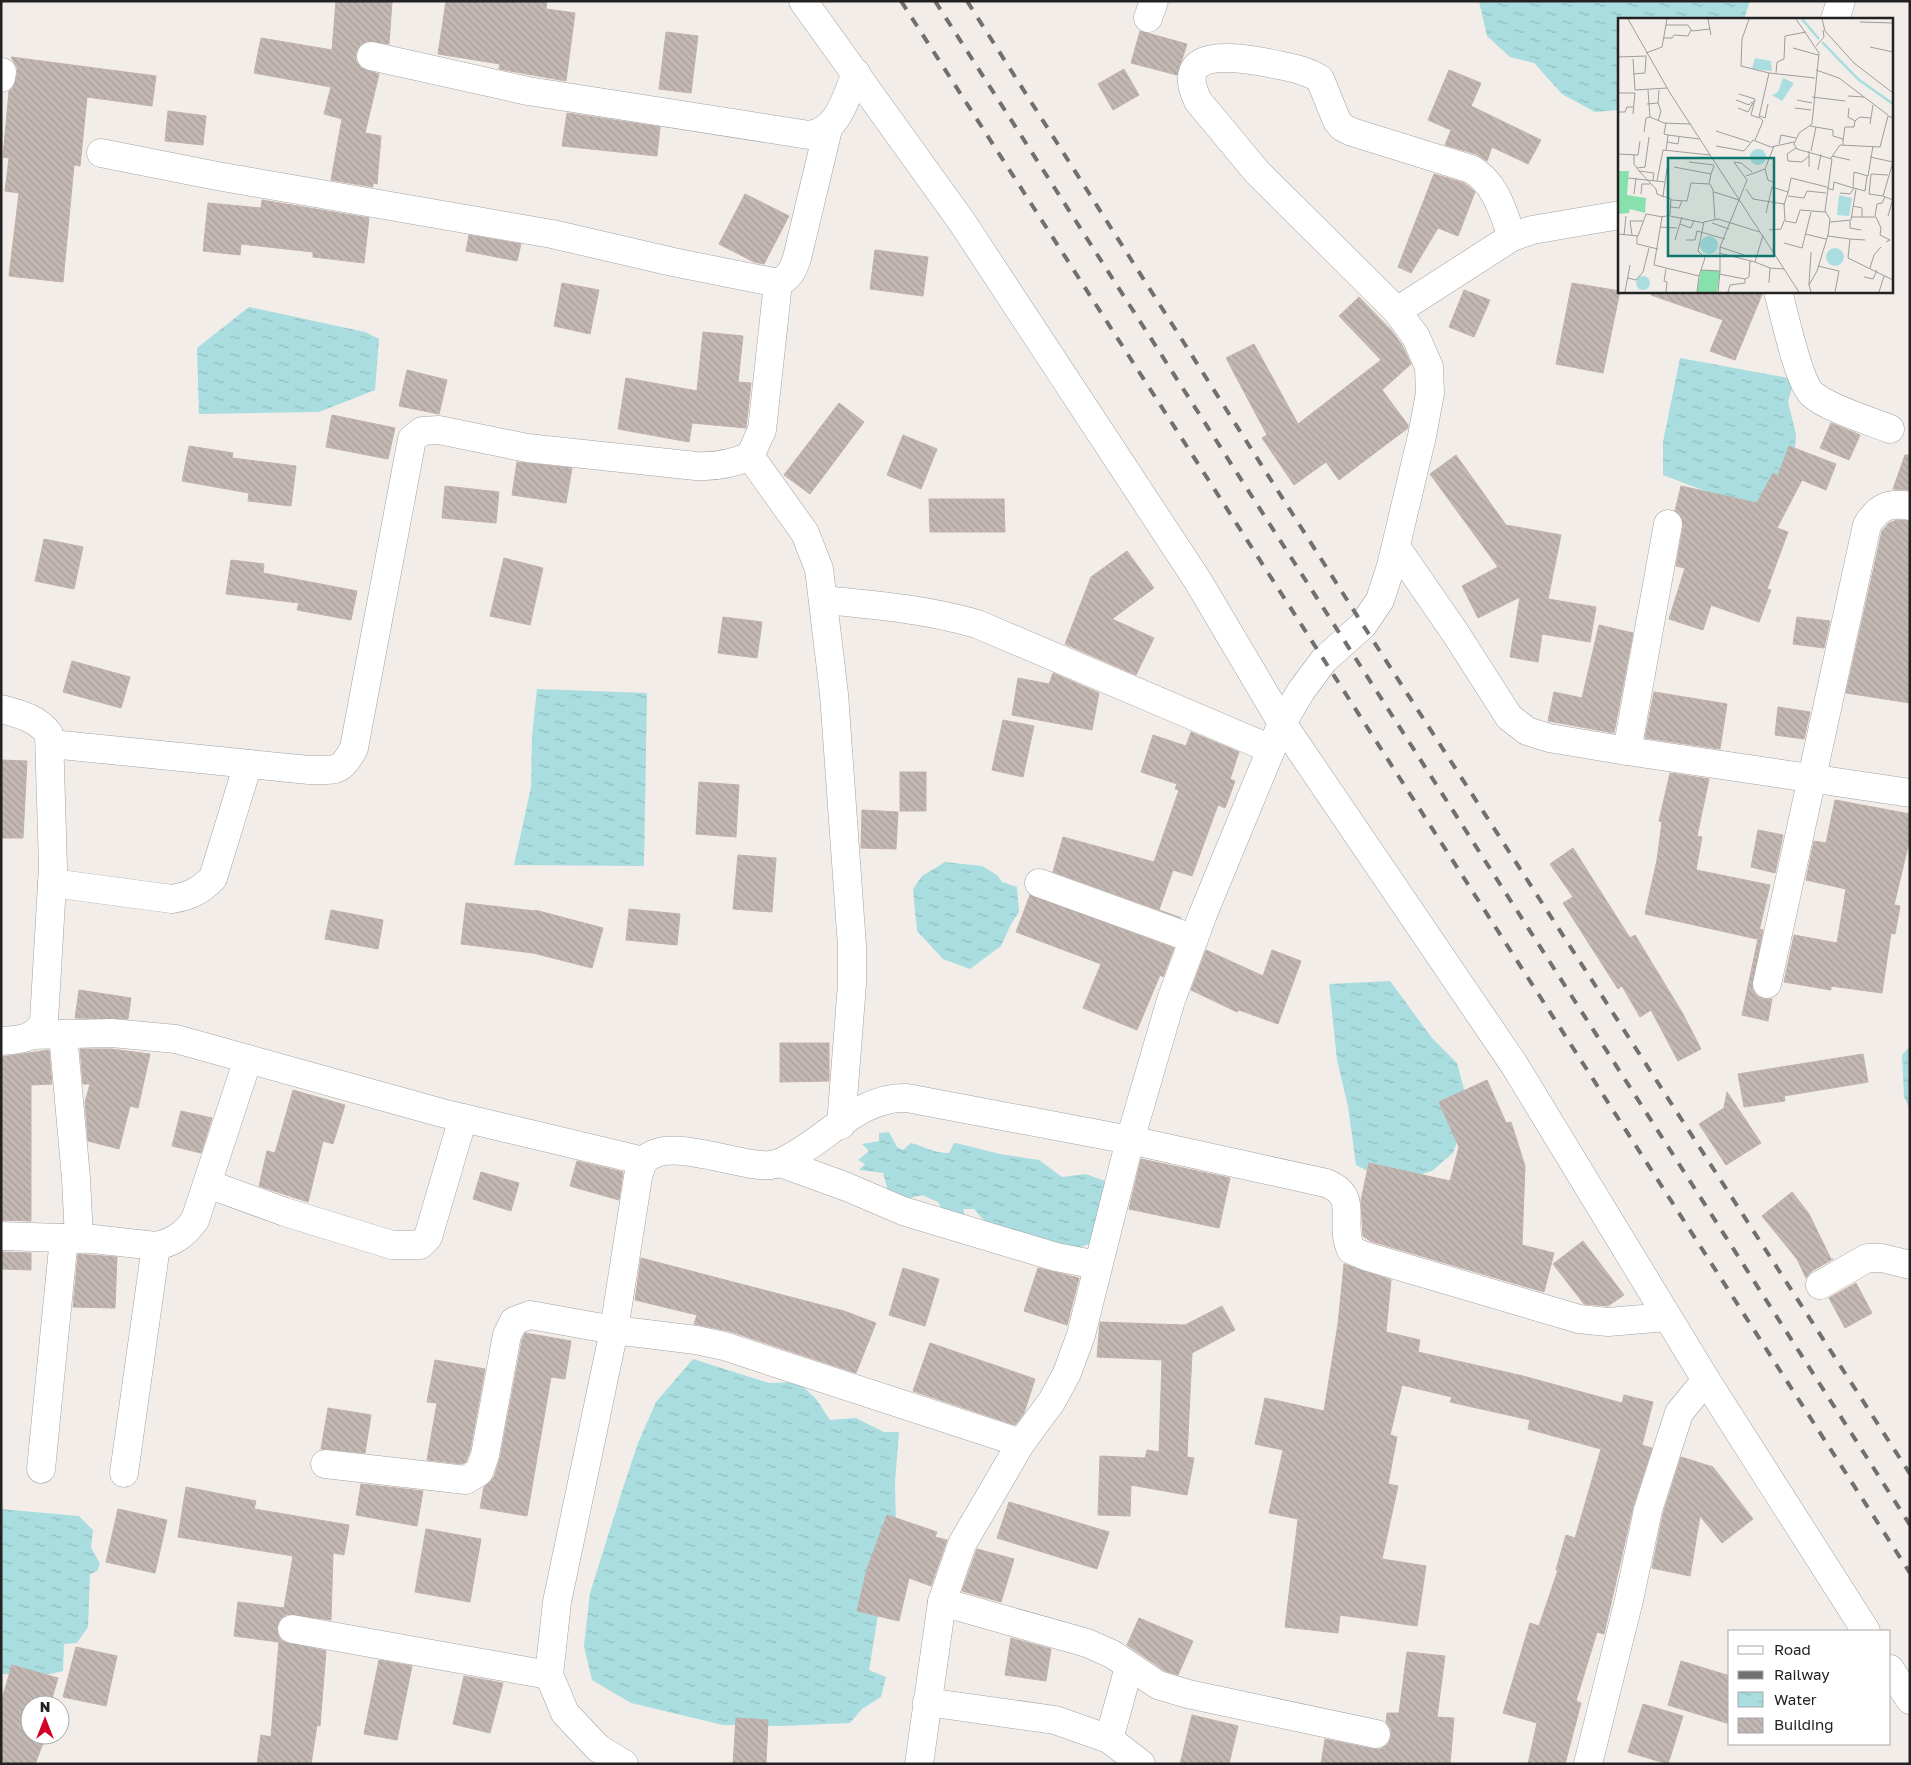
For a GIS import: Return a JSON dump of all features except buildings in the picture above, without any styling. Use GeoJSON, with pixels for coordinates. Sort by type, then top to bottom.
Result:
{"type":"FeatureCollection","features":[{"type":"Feature","properties":{"kind":"street"},"geometry":{"type":"LineString","coordinates":[[803,1],[962,222],[1198,581],[1282,723],[1515,1066],[1666,1317],[1865,1630]]}},
{"type":"Feature","properties":{"kind":"street"},"geometry":{"type":"LineString","coordinates":[[1834,18],[1841,1]]}},
{"type":"Feature","properties":{"kind":"street"},"geometry":{"type":"LineString","coordinates":[[371,56],[564,98],[809,135],[819,134],[828,129],[835,120],[856,73]]}},
{"type":"Feature","properties":{"kind":"street"},"geometry":{"type":"LineString","coordinates":[[920,1764],[942,1602],[962,1544],[1021,1443],[1052,1401],[1067,1373],[1080,1335],[1130,1140],[1171,1000],[1282,723],[1301,690],[1324,660],[1363,625],[1380,600],[1396,547],[1430,394],[1429,366],[1416,337],[1398,311],[1257,172],[1198,101],[1192,90],[1191,79],[1195,70],[1204,61],[1217,57],[1250,60],[1302,70],[1314,75],[1320,79],[1342,126],[1352,132],[1471,169],[1481,175],[1492,189],[1501,207],[1512,238]]}},
{"type":"Feature","properties":{"kind":"street"},"geometry":{"type":"LineString","coordinates":[[101,154],[552,234],[673,262],[778,282],[787,278],[793,272],[828,129]]}},
{"type":"Feature","properties":{"kind":"street"},"geometry":{"type":"LineString","coordinates":[[1398,311],[1512,238],[1532,230],[1618,215]]}},
{"type":"Feature","properties":{"kind":"street"},"geometry":{"type":"LineString","coordinates":[[51,744],[309,770],[333,770],[346,765],[354,748],[409,446],[412,439],[422,431],[440,430],[527,448],[696,466],[716,467],[736,463],[750,456],[762,430],[778,282]]}},
{"type":"Feature","properties":{"kind":"street"},"geometry":{"type":"LineString","coordinates":[[1778,292],[1801,372],[1811,394],[1824,402],[1890,429]]}},
{"type":"Feature","properties":{"kind":"street"},"geometry":{"type":"LineString","coordinates":[[750,456],[805,534],[819,569],[834,694],[852,946],[852,984],[841,1125]]}},
{"type":"Feature","properties":{"kind":"street"},"geometry":{"type":"LineString","coordinates":[[1767,984],[1813,780],[1867,525],[1880,508],[1889,504],[1910,506]]}},
{"type":"Feature","properties":{"kind":"street"},"geometry":{"type":"LineString","coordinates":[[1627,751],[1668,524]]}},
{"type":"Feature","properties":{"kind":"street"},"geometry":{"type":"LineString","coordinates":[[1396,547],[1456,634],[1508,718],[1517,725],[1549,738],[1813,780],[1910,793]]}},
{"type":"Feature","properties":{"kind":"street"},"geometry":{"type":"LineString","coordinates":[[823,600],[908,608],[949,616],[976,624],[1271,749]]}},
{"type":"Feature","properties":{"kind":"street"},"geometry":{"type":"LineString","coordinates":[[1,709],[29,717],[43,726],[49,734],[51,744],[52,883],[44,1021],[40,1030],[32,1035],[19,1040],[1,1041]]}},
{"type":"Feature","properties":{"kind":"street"},"geometry":{"type":"LineString","coordinates":[[52,883],[172,899],[189,896],[201,890],[213,878],[248,764]]}},
{"type":"Feature","properties":{"kind":"street"},"geometry":{"type":"LineString","coordinates":[[1039,883],[1194,939]]}},
{"type":"Feature","properties":{"kind":"street"},"geometry":{"type":"LineString","coordinates":[[32,1035],[112,1033],[158,1035],[463,1118],[644,1161]]}},
{"type":"Feature","properties":{"kind":"street"},"geometry":{"type":"LineString","coordinates":[[42,1469],[72,1238],[76,1178],[63,1034]]}},
{"type":"Feature","properties":{"kind":"street"},"geometry":{"type":"LineString","coordinates":[[1,1236],[72,1238],[156,1246],[171,1243],[187,1230],[195,1220],[248,1059]]}},
{"type":"Feature","properties":{"kind":"street"},"geometry":{"type":"LineString","coordinates":[[781,1163],[874,1102],[892,1098],[907,1098],[1130,1140],[1326,1183],[1339,1189],[1346,1202],[1346,1238],[1351,1250],[1365,1256],[1579,1319],[1608,1322],[1666,1317]]}},
{"type":"Feature","properties":{"kind":"street"},"geometry":{"type":"LineString","coordinates":[[208,1184],[285,1212],[392,1245],[420,1245],[428,1238],[463,1118]]}},
{"type":"Feature","properties":{"kind":"street"},"geometry":{"type":"LineString","coordinates":[[624,1764],[598,1748],[565,1712],[549,1675],[557,1602],[614,1330],[638,1177],[644,1161],[653,1154],[673,1150],[762,1165],[781,1163],[847,1187],[903,1211],[1056,1257],[1098,1266]]}},
{"type":"Feature","properties":{"kind":"street"},"geometry":{"type":"LineString","coordinates":[[124,1473],[156,1246]]}},
{"type":"Feature","properties":{"kind":"street"},"geometry":{"type":"LineString","coordinates":[[1820,1285],[1867,1258],[1882,1258],[1910,1265]]}},
{"type":"Feature","properties":{"kind":"street"},"geometry":{"type":"LineString","coordinates":[[325,1464],[466,1480],[479,1472],[485,1455],[507,1335],[514,1321],[530,1315],[614,1330],[696,1340],[724,1346],[1021,1443]]}},
{"type":"Feature","properties":{"kind":"street"},"geometry":{"type":"LineString","coordinates":[[1588,1764],[1629,1600],[1648,1510],[1679,1413],[1706,1380]]}},
{"type":"Feature","properties":{"kind":"street"},"geometry":{"type":"LineString","coordinates":[[942,1602],[1087,1643],[1112,1654],[1129,1668],[1158,1685],[1188,1694],[1376,1734]]}},
{"type":"Feature","properties":{"kind":"street"},"geometry":{"type":"LineString","coordinates":[[292,1629],[549,1675]]}},
{"type":"Feature","properties":{"kind":"street"},"geometry":{"type":"LineString","coordinates":[[1109,1739],[1129,1668]]}},
{"type":"Feature","properties":{"kind":"street"},"geometry":{"type":"LineString","coordinates":[[1891,1671],[1910,1700]]}},
{"type":"Feature","properties":{"kind":"street"},"geometry":{"type":"LineString","coordinates":[[927,1702],[1054,1720],[1109,1739],[1140,1764]]}},
{"type":"Feature","properties":{"kind":"water"},"geometry":{"type":"Polygon","coordinates":[[[1479,1],[1750,1],[1744,18],[1618,18],[1618,110],[1595,112],[1562,94],[1534,63],[1510,57],[1487,36],[1479,1]]]}},
{"type":"Feature","properties":{"kind":"water"},"geometry":{"type":"Polygon","coordinates":[[[249,307],[365,332],[379,339],[375,390],[319,412],[199,414],[197,348],[249,307]]]}},
{"type":"Feature","properties":{"kind":"water"},"geometry":{"type":"Polygon","coordinates":[[[1680,358],[1794,379],[1788,402],[1796,434],[1791,503],[1747,507],[1663,475],[1663,442],[1680,358]]]}},
{"type":"Feature","properties":{"kind":"water"},"geometry":{"type":"Polygon","coordinates":[[[537,689],[647,693],[644,866],[514,865],[531,787],[532,735],[537,689]]]}},
{"type":"Feature","properties":{"kind":"water"},"geometry":{"type":"Polygon","coordinates":[[[945,862],[982,866],[997,875],[1002,882],[1017,887],[1019,912],[1001,946],[970,969],[943,959],[917,931],[913,889],[922,876],[945,862]]]}},
{"type":"Feature","properties":{"kind":"water"},"geometry":{"type":"Polygon","coordinates":[[[1390,981],[1432,1038],[1457,1063],[1469,1108],[1453,1153],[1432,1171],[1403,1180],[1381,1178],[1356,1165],[1348,1106],[1337,1060],[1329,984],[1390,981]]]}},
{"type":"Feature","properties":{"kind":"water"},"geometry":{"type":"Polygon","coordinates":[[[1910,1046],[1910,1109],[1904,1097],[1902,1055],[1910,1046]]]}},
{"type":"Feature","properties":{"kind":"water"},"geometry":{"type":"Polygon","coordinates":[[[889,1132],[897,1147],[903,1150],[911,1143],[934,1151],[949,1153],[954,1143],[1000,1154],[1039,1160],[1062,1177],[1086,1174],[1105,1181],[1104,1201],[1095,1242],[1077,1248],[1060,1245],[988,1225],[974,1209],[963,1209],[969,1227],[951,1224],[938,1202],[922,1195],[899,1201],[888,1191],[883,1173],[859,1170],[865,1164],[858,1160],[869,1151],[862,1144],[879,1141],[879,1133],[889,1132]]]}},
{"type":"Feature","properties":{"kind":"water"},"geometry":{"type":"Polygon","coordinates":[[[693,1359],[769,1383],[798,1382],[816,1399],[830,1420],[856,1418],[884,1432],[899,1432],[895,1482],[896,1530],[880,1603],[869,1670],[886,1677],[881,1697],[862,1709],[850,1723],[782,1726],[723,1725],[631,1703],[592,1680],[584,1646],[590,1593],[623,1488],[638,1443],[656,1402],[693,1359]]]}},
{"type":"Feature","properties":{"kind":"water"},"geometry":{"type":"Polygon","coordinates":[[[1,1509],[79,1516],[93,1530],[91,1547],[100,1564],[97,1571],[90,1574],[88,1627],[77,1643],[64,1644],[63,1671],[46,1675],[1,1674],[1,1509]]]}},
{"type":"Feature","properties":{"kind":"railway"},"geometry":{"type":"LineString","coordinates":[[901,1],[1910,1573]]}},
{"type":"Feature","properties":{"kind":"railway"},"geometry":{"type":"LineString","coordinates":[[935,1],[1910,1525]]}},
{"type":"Feature","properties":{"kind":"railway"},"geometry":{"type":"LineString","coordinates":[[967,1],[1363,625],[1910,1474]]}}]}
